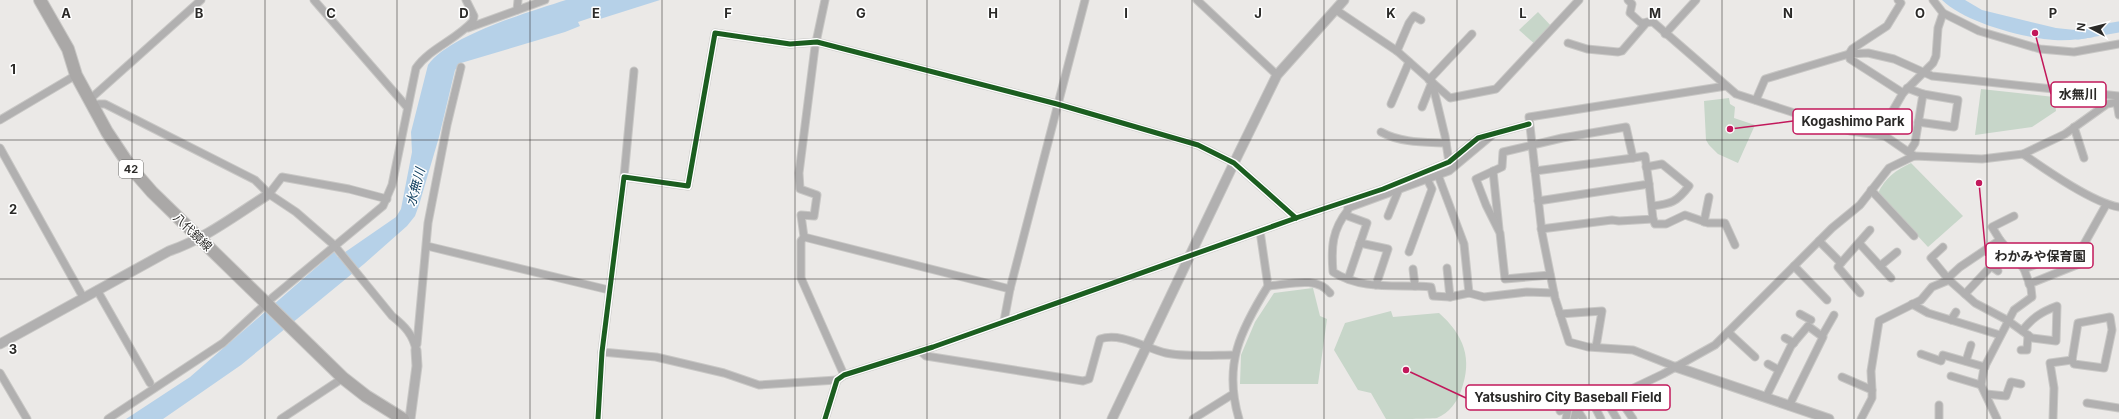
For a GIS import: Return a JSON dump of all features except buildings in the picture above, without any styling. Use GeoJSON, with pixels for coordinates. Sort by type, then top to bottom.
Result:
{"type":"FeatureCollection","features":[{"type":"Feature","properties":{"kind":"main road","name":"八代鏡線"},"geometry":{"type":"LineString","coordinates":[[40,0],[68,49],[76,75],[107,132],[131,168],[152,192],[343,378],[372,400],[403,419]]}},
{"type":"Feature","properties":{"kind":"street"},"geometry":{"type":"LineString","coordinates":[[92,104],[201,0]]}},
{"type":"Feature","properties":{"kind":"street"},"geometry":{"type":"LineString","coordinates":[[314,0],[407,106]]}},
{"type":"Feature","properties":{"kind":"street"},"geometry":{"type":"LineString","coordinates":[[108,419],[224,343],[334,245],[383,206],[387,199],[399,153],[407,106],[416,68],[422,60],[466,29],[473,21],[474,16],[466,0]]}},
{"type":"Feature","properties":{"kind":"street"},"geometry":{"type":"LineString","coordinates":[[516,10],[518,0]]}},
{"type":"Feature","properties":{"kind":"street"},"geometry":{"type":"LineString","coordinates":[[466,29],[545,0]]}},
{"type":"Feature","properties":{"kind":"street"},"geometry":{"type":"LineString","coordinates":[[825,0],[807,102],[799,173],[800,189],[817,195],[814,216],[801,215],[804,237],[801,241],[801,278],[844,375]]}},
{"type":"Feature","properties":{"kind":"street"},"geometry":{"type":"LineString","coordinates":[[1004,321],[1010,289],[1085,0]]}},
{"type":"Feature","properties":{"kind":"street"},"geometry":{"type":"LineString","coordinates":[[1197,0],[1209,11]]}},
{"type":"Feature","properties":{"kind":"street"},"geometry":{"type":"LineString","coordinates":[[1197,0],[1278,75]]}},
{"type":"Feature","properties":{"kind":"street"},"geometry":{"type":"LineString","coordinates":[[1112,419],[1189,256],[1278,75],[1344,0]]}},
{"type":"Feature","properties":{"kind":"street"},"geometry":{"type":"LineString","coordinates":[[1336,10],[1396,51],[1450,98],[1496,89],[1579,0]]}},
{"type":"Feature","properties":{"kind":"street"},"geometry":{"type":"LineString","coordinates":[[1628,0],[1632,4],[1630,13],[1641,23],[1652,22],[1736,94],[1850,131],[1885,136],[1911,154],[1982,159],[2023,154],[2065,134],[2107,104],[2118,100]]}},
{"type":"Feature","properties":{"kind":"street"},"geometry":{"type":"LineString","coordinates":[[1665,34],[1696,0]]}},
{"type":"Feature","properties":{"kind":"street"},"geometry":{"type":"LineString","coordinates":[[1898,0],[1901,4],[1887,26],[1852,49],[1849,54],[1850,59],[1905,91],[1958,100],[1954,127],[1918,122]]}},
{"type":"Feature","properties":{"kind":"street"},"geometry":{"type":"LineString","coordinates":[[1932,0],[1943,13],[1978,30],[2040,49],[2074,52],[2119,44]]}},
{"type":"Feature","properties":{"kind":"street"},"geometry":{"type":"LineString","coordinates":[[1885,136],[1892,112],[1905,91],[1933,63],[1936,56],[1938,28],[1943,13]]}},
{"type":"Feature","properties":{"kind":"street"},"geometry":{"type":"LineString","coordinates":[[1396,51],[1409,23],[1414,16],[1422,20]]}},
{"type":"Feature","properties":{"kind":"street"},"geometry":{"type":"LineString","coordinates":[[1568,43],[1587,49],[1618,52],[1622,51],[1647,22]]}},
{"type":"Feature","properties":{"kind":"street"},"geometry":{"type":"LineString","coordinates":[[624,178],[688,186],[715,33],[790,44],[817,42],[1057,104],[1198,145],[1234,163],[1296,218]]}},
{"type":"Feature","properties":{"kind":"street"},"geometry":{"type":"LineString","coordinates":[[1422,107],[1431,81],[1472,34]]}},
{"type":"Feature","properties":{"kind":"street"},"geometry":{"type":"LineString","coordinates":[[1756,100],[1766,79],[1849,54],[1868,53],[1882,56],[1932,76],[2118,100]]}},
{"type":"Feature","properties":{"kind":"street"},"geometry":{"type":"LineString","coordinates":[[1391,104],[1409,62]]}},
{"type":"Feature","properties":{"kind":"street"},"geometry":{"type":"LineString","coordinates":[[416,350],[435,186],[461,67]]}},
{"type":"Feature","properties":{"kind":"street"},"geometry":{"type":"LineString","coordinates":[[598,419],[602,352],[624,178],[634,71]]}},
{"type":"Feature","properties":{"kind":"street"},"geometry":{"type":"LineString","coordinates":[[0,120],[76,75]]}},
{"type":"Feature","properties":{"kind":"street"},"geometry":{"type":"LineString","coordinates":[[1431,81],[1449,162]]}},
{"type":"Feature","properties":{"kind":"street"},"geometry":{"type":"LineString","coordinates":[[1726,86],[1529,117],[1541,229],[1554,293],[1560,314],[1569,342],[1596,347],[1633,350],[1676,367],[1789,406],[1815,417],[1829,419]]}},
{"type":"Feature","properties":{"kind":"street"},"geometry":{"type":"LineString","coordinates":[[1577,405],[1607,402],[1676,367],[1715,345],[1819,241],[1860,205],[1889,168],[1911,154],[1916,143],[1923,94]]}},
{"type":"Feature","properties":{"kind":"street"},"geometry":{"type":"LineString","coordinates":[[2118,100],[2119,115]]}},
{"type":"Feature","properties":{"kind":"street"},"geometry":{"type":"LineString","coordinates":[[92,104],[105,104],[255,180],[269,194],[296,212],[334,245],[356,274],[392,316],[402,323],[414,338],[417,366],[410,419]]}},
{"type":"Feature","properties":{"kind":"street"},"geometry":{"type":"LineString","coordinates":[[1529,124],[1478,138],[1449,162],[1383,189],[1347,208],[1334,233],[1332,256],[1333,272],[1348,279],[1388,287],[1431,287],[1432,296],[1450,297],[1469,293],[1484,297],[1527,292],[1554,293]]}},
{"type":"Feature","properties":{"kind":"street"},"geometry":{"type":"LineString","coordinates":[[1500,233],[1486,205],[1476,179],[1502,167],[1502,152],[1626,127],[1633,158]]}},
{"type":"Feature","properties":{"kind":"street"},"geometry":{"type":"LineString","coordinates":[[2074,127],[2084,158]]}},
{"type":"Feature","properties":{"kind":"street"},"geometry":{"type":"LineString","coordinates":[[1381,132],[1392,138],[1409,141],[1446,143]]}},
{"type":"Feature","properties":{"kind":"street"},"geometry":{"type":"LineString","coordinates":[[602,352],[656,357],[724,373],[759,385],[837,380],[844,375],[920,351],[1296,218],[1347,208],[1438,175],[1448,171],[1463,161],[1494,134]]}},
{"type":"Feature","properties":{"kind":"street"},"geometry":{"type":"LineString","coordinates":[[0,148],[83,297]]}},
{"type":"Feature","properties":{"kind":"street"},"geometry":{"type":"LineString","coordinates":[[2023,154],[2046,170],[2106,205],[2119,207]]}},
{"type":"Feature","properties":{"kind":"street"},"geometry":{"type":"LineString","coordinates":[[1535,171],[1645,156],[1653,219],[1655,224],[1666,224],[1685,215],[1704,222],[1725,223],[1735,245]]}},
{"type":"Feature","properties":{"kind":"street"},"geometry":{"type":"LineString","coordinates":[[1646,167],[1662,164],[1689,186],[1680,199],[1665,204],[1652,206]]}},
{"type":"Feature","properties":{"kind":"street"},"geometry":{"type":"LineString","coordinates":[[1493,171],[1504,279],[1550,275]]}},
{"type":"Feature","properties":{"kind":"street"},"geometry":{"type":"LineString","coordinates":[[1438,175],[1464,244],[1469,293]]}},
{"type":"Feature","properties":{"kind":"street"},"geometry":{"type":"LineString","coordinates":[[0,344],[169,251],[199,238],[269,194],[282,177],[349,189],[387,199]]}},
{"type":"Feature","properties":{"kind":"street"},"geometry":{"type":"LineString","coordinates":[[1409,252],[1432,190],[1427,179]]}},
{"type":"Feature","properties":{"kind":"street"},"geometry":{"type":"LineString","coordinates":[[1538,201],[1649,184]]}},
{"type":"Feature","properties":{"kind":"street"},"geometry":{"type":"LineString","coordinates":[[1388,216],[1399,189]]}},
{"type":"Feature","properties":{"kind":"street"},"geometry":{"type":"LineString","coordinates":[[1871,190],[1914,236]]}},
{"type":"Feature","properties":{"kind":"street"},"geometry":{"type":"LineString","coordinates":[[1704,222],[1709,208],[1709,197]]}},
{"type":"Feature","properties":{"kind":"street"},"geometry":{"type":"LineString","coordinates":[[2030,284],[2079,264],[2083,246],[2106,205]]}},
{"type":"Feature","properties":{"kind":"street"},"geometry":{"type":"LineString","coordinates":[[1347,208],[1367,222],[1348,279]]}},
{"type":"Feature","properties":{"kind":"street"},"geometry":{"type":"LineString","coordinates":[[1997,419],[1981,385],[1985,367],[2007,320],[2014,310],[2032,297],[2030,284],[2024,269],[2000,240],[1992,226],[2014,216]]}},
{"type":"Feature","properties":{"kind":"street"},"geometry":{"type":"LineString","coordinates":[[1541,229],[1612,220],[1653,219]]}},
{"type":"Feature","properties":{"kind":"street"},"geometry":{"type":"LineString","coordinates":[[1860,293],[1838,267],[1870,230]]}},
{"type":"Feature","properties":{"kind":"street"},"geometry":{"type":"LineString","coordinates":[[1240,419],[1233,394],[1234,355],[1252,311],[1268,286],[1260,231]]}},
{"type":"Feature","properties":{"kind":"street"},"geometry":{"type":"LineString","coordinates":[[804,237],[1010,289]]}},
{"type":"Feature","properties":{"kind":"street"},"geometry":{"type":"LineString","coordinates":[[1861,419],[1872,398],[1871,371],[1880,318],[1894,315],[1921,300],[1932,287],[1948,279],[1960,267],[2000,240]]}},
{"type":"Feature","properties":{"kind":"street"},"geometry":{"type":"LineString","coordinates":[[1819,241],[1841,263]]}},
{"type":"Feature","properties":{"kind":"street"},"geometry":{"type":"LineString","coordinates":[[1360,243],[1388,249],[1376,285]]}},
{"type":"Feature","properties":{"kind":"street"},"geometry":{"type":"LineString","coordinates":[[1859,243],[1891,278]]}},
{"type":"Feature","properties":{"kind":"street"},"geometry":{"type":"LineString","coordinates":[[427,246],[609,290]]}},
{"type":"Feature","properties":{"kind":"street"},"geometry":{"type":"LineString","coordinates":[[2024,269],[2083,246]]}},
{"type":"Feature","properties":{"kind":"street"},"geometry":{"type":"LineString","coordinates":[[1943,247],[1931,258],[1948,279],[1976,303],[2007,320],[2025,333],[2032,338],[2056,341],[2057,306],[2042,311],[2032,318],[2025,333],[2027,350],[2021,350]]}},
{"type":"Feature","properties":{"kind":"street"},"geometry":{"type":"LineString","coordinates":[[1880,266],[1897,252]]}},
{"type":"Feature","properties":{"kind":"street"},"geometry":{"type":"LineString","coordinates":[[1965,294],[1993,264],[1998,271]]}},
{"type":"Feature","properties":{"kind":"street"},"geometry":{"type":"LineString","coordinates":[[1794,266],[1827,300]]}},
{"type":"Feature","properties":{"kind":"street"},"geometry":{"type":"LineString","coordinates":[[1447,268],[1450,297]]}},
{"type":"Feature","properties":{"kind":"street"},"geometry":{"type":"LineString","coordinates":[[1413,269],[1415,286]]}},
{"type":"Feature","properties":{"kind":"street"},"geometry":{"type":"LineString","coordinates":[[1268,286],[1311,282],[1319,283],[1330,293]]}},
{"type":"Feature","properties":{"kind":"street"},"geometry":{"type":"LineString","coordinates":[[97,290],[150,383]]}},
{"type":"Feature","properties":{"kind":"street"},"geometry":{"type":"LineString","coordinates":[[1912,304],[1928,313],[2000,335]]}},
{"type":"Feature","properties":{"kind":"street"},"geometry":{"type":"LineString","coordinates":[[1560,314],[1602,311],[1596,347]]}},
{"type":"Feature","properties":{"kind":"street"},"geometry":{"type":"LineString","coordinates":[[1951,320],[1956,312]]}},
{"type":"Feature","properties":{"kind":"street"},"geometry":{"type":"LineString","coordinates":[[1789,406],[1824,337],[1811,320],[1800,314]]}},
{"type":"Feature","properties":{"kind":"street"},"geometry":{"type":"LineString","coordinates":[[1822,336],[1834,315]]}},
{"type":"Feature","properties":{"kind":"street"},"geometry":{"type":"LineString","coordinates":[[2110,317],[2112,330],[2107,369],[2074,364],[2072,360],[2078,323],[2110,317]]}},
{"type":"Feature","properties":{"kind":"street"},"geometry":{"type":"LineString","coordinates":[[1766,398],[1794,343],[1811,320]]}},
{"type":"Feature","properties":{"kind":"street"},"geometry":{"type":"LineString","coordinates":[[1728,332],[1755,357]]}},
{"type":"Feature","properties":{"kind":"street"},"geometry":{"type":"LineString","coordinates":[[920,351],[926,356],[1082,381],[1089,379],[1100,339],[1105,337],[1147,346],[1166,353],[1234,355]]}},
{"type":"Feature","properties":{"kind":"street"},"geometry":{"type":"LineString","coordinates":[[1785,338],[1794,343]]}},
{"type":"Feature","properties":{"kind":"street"},"geometry":{"type":"LineString","coordinates":[[1966,361],[1971,346]]}},
{"type":"Feature","properties":{"kind":"street"},"geometry":{"type":"LineString","coordinates":[[1921,354],[1941,361],[1943,355],[1985,367]]}},
{"type":"Feature","properties":{"kind":"street"},"geometry":{"type":"LineString","coordinates":[[2053,419],[2054,388],[2050,363],[2072,360]]}},
{"type":"Feature","properties":{"kind":"street"},"geometry":{"type":"LineString","coordinates":[[1768,364],[1779,370]]}},
{"type":"Feature","properties":{"kind":"street"},"geometry":{"type":"LineString","coordinates":[[0,373],[26,419]]}},
{"type":"Feature","properties":{"kind":"street"},"geometry":{"type":"LineString","coordinates":[[1951,376],[1981,385]]}},
{"type":"Feature","properties":{"kind":"street"},"geometry":{"type":"LineString","coordinates":[[1842,377],[1872,390]]}},
{"type":"Feature","properties":{"kind":"street"},"geometry":{"type":"LineString","coordinates":[[281,419],[343,378]]}},
{"type":"Feature","properties":{"kind":"street"},"geometry":{"type":"LineString","coordinates":[[825,419],[837,380]]}},
{"type":"Feature","properties":{"kind":"street"},"geometry":{"type":"LineString","coordinates":[[1986,394],[2006,396],[2010,382],[2021,384]]}},
{"type":"Feature","properties":{"kind":"street"},"geometry":{"type":"LineString","coordinates":[[1193,419],[1233,394]]}},
{"type":"Feature","properties":{"kind":"street"},"geometry":{"type":"LineString","coordinates":[[1560,410],[1618,396]]}},
{"type":"Feature","properties":{"kind":"street"},"geometry":{"type":"LineString","coordinates":[[1618,396],[1633,419]]}},
{"type":"Feature","properties":{"kind":"street"},"geometry":{"type":"LineString","coordinates":[[1607,402],[1617,419]]}},
{"type":"Feature","properties":{"kind":"street"},"geometry":{"type":"LineString","coordinates":[[1593,403],[1601,419]]}},
{"type":"Feature","properties":{"kind":"street"},"geometry":{"type":"LineString","coordinates":[[2087,403],[2119,408]]}},
{"type":"Feature","properties":{"kind":"street"},"geometry":{"type":"LineString","coordinates":[[1574,419],[1577,405]]}},
{"type":"Feature","properties":{"kind":"street"},"geometry":{"type":"LineString","coordinates":[[1577,405],[1583,419]]}},
{"type":"Feature","properties":{"kind":"street"},"geometry":{"type":"LineString","coordinates":[[1939,405],[1939,419]]}},
{"type":"Feature","properties":{"kind":"street"},"geometry":{"type":"LineString","coordinates":[[1566,419],[1568,408]]}},
{"type":"Feature","properties":{"kind":"green space"},"geometry":{"type":"Polygon","coordinates":[[[1538,12],[1553,28],[1537,46],[1519,30],[1538,12]]]}},
{"type":"Feature","properties":{"kind":"green space"},"geometry":{"type":"Polygon","coordinates":[[[1981,89],[2054,97],[2056,111],[2032,127],[1975,135],[1981,89]]]}},
{"type":"Feature","properties":{"kind":"green space"},"geometry":{"type":"Polygon","coordinates":[[[1729,98],[1730,104],[1735,107],[1734,118],[1755,125],[1738,163],[1718,154],[1706,140],[1704,101],[1729,98]]]}},
{"type":"Feature","properties":{"kind":"green space"},"geometry":{"type":"Polygon","coordinates":[[[1911,163],[1963,216],[1928,247],[1878,193],[1884,183],[1892,175],[1911,163]]]}},
{"type":"Feature","properties":{"kind":"green space"},"geometry":{"type":"Polygon","coordinates":[[[1313,288],[1320,316],[1327,319],[1318,384],[1240,384],[1241,355],[1255,322],[1274,293],[1313,288]]]}},
{"type":"Feature","properties":{"kind":"green space"},"geometry":{"type":"Polygon","coordinates":[[[1391,311],[1393,317],[1439,313],[1455,330],[1464,348],[1466,368],[1465,379],[1461,391],[1455,403],[1449,410],[1437,418],[1386,419],[1371,393],[1358,390],[1334,350],[1345,323],[1391,311]]]}},
{"type":"Feature","properties":{"kind":"water"},"geometry":{"type":"Polygon","coordinates":[[[566,0],[660,0],[600,19],[599,15],[578,22],[580,26],[565,32],[461,63],[455,70],[439,137],[419,205],[415,216],[407,226],[364,264],[241,365],[163,419],[126,419],[190,377],[334,252],[338,257],[396,217],[401,209],[412,152],[411,132],[428,65],[439,54],[472,34],[512,18],[566,0]]]}},
{"type":"Feature","properties":{"kind":"water"},"geometry":{"type":"Polygon","coordinates":[[[1942,0],[1965,0],[1982,10],[2056,28],[2075,30],[2092,28],[2094,37],[2054,40],[2027,36],[1995,28],[1979,22],[1952,8],[1942,0]]]}},
{"type":"Feature","properties":{"kind":"waterway","name":"水無川"},"geometry":{"type":"LineString","coordinates":[[2078,34],[2119,27]]}},
{"type":"Feature","properties":{"kind":"cycle path"},"geometry":{"type":"LineString","coordinates":[[598,419],[602,352],[624,177],[688,186],[715,33],[790,44],[817,42],[1057,104],[1198,145],[1234,163],[1296,218]]}},
{"type":"Feature","properties":{"kind":"cycle path"},"geometry":{"type":"LineString","coordinates":[[825,419],[837,380],[844,375],[933,347],[1296,218],[1383,189],[1449,162],[1478,138],[1529,124]]}},
{"type":"Feature","properties":{"kind":"place","name":"水無川"},"geometry":{"type":"Point","coordinates":[2035,33]}},
{"type":"Feature","properties":{"kind":"place","name":"Kogashimo Park"},"geometry":{"type":"Point","coordinates":[1730,129]}},
{"type":"Feature","properties":{"kind":"place","name":"わかみや保育園"},"geometry":{"type":"Point","coordinates":[1979,183]}},
{"type":"Feature","properties":{"kind":"place","name":"Yatsushiro City Baseball Field"},"geometry":{"type":"Point","coordinates":[1406,370]}}]}
